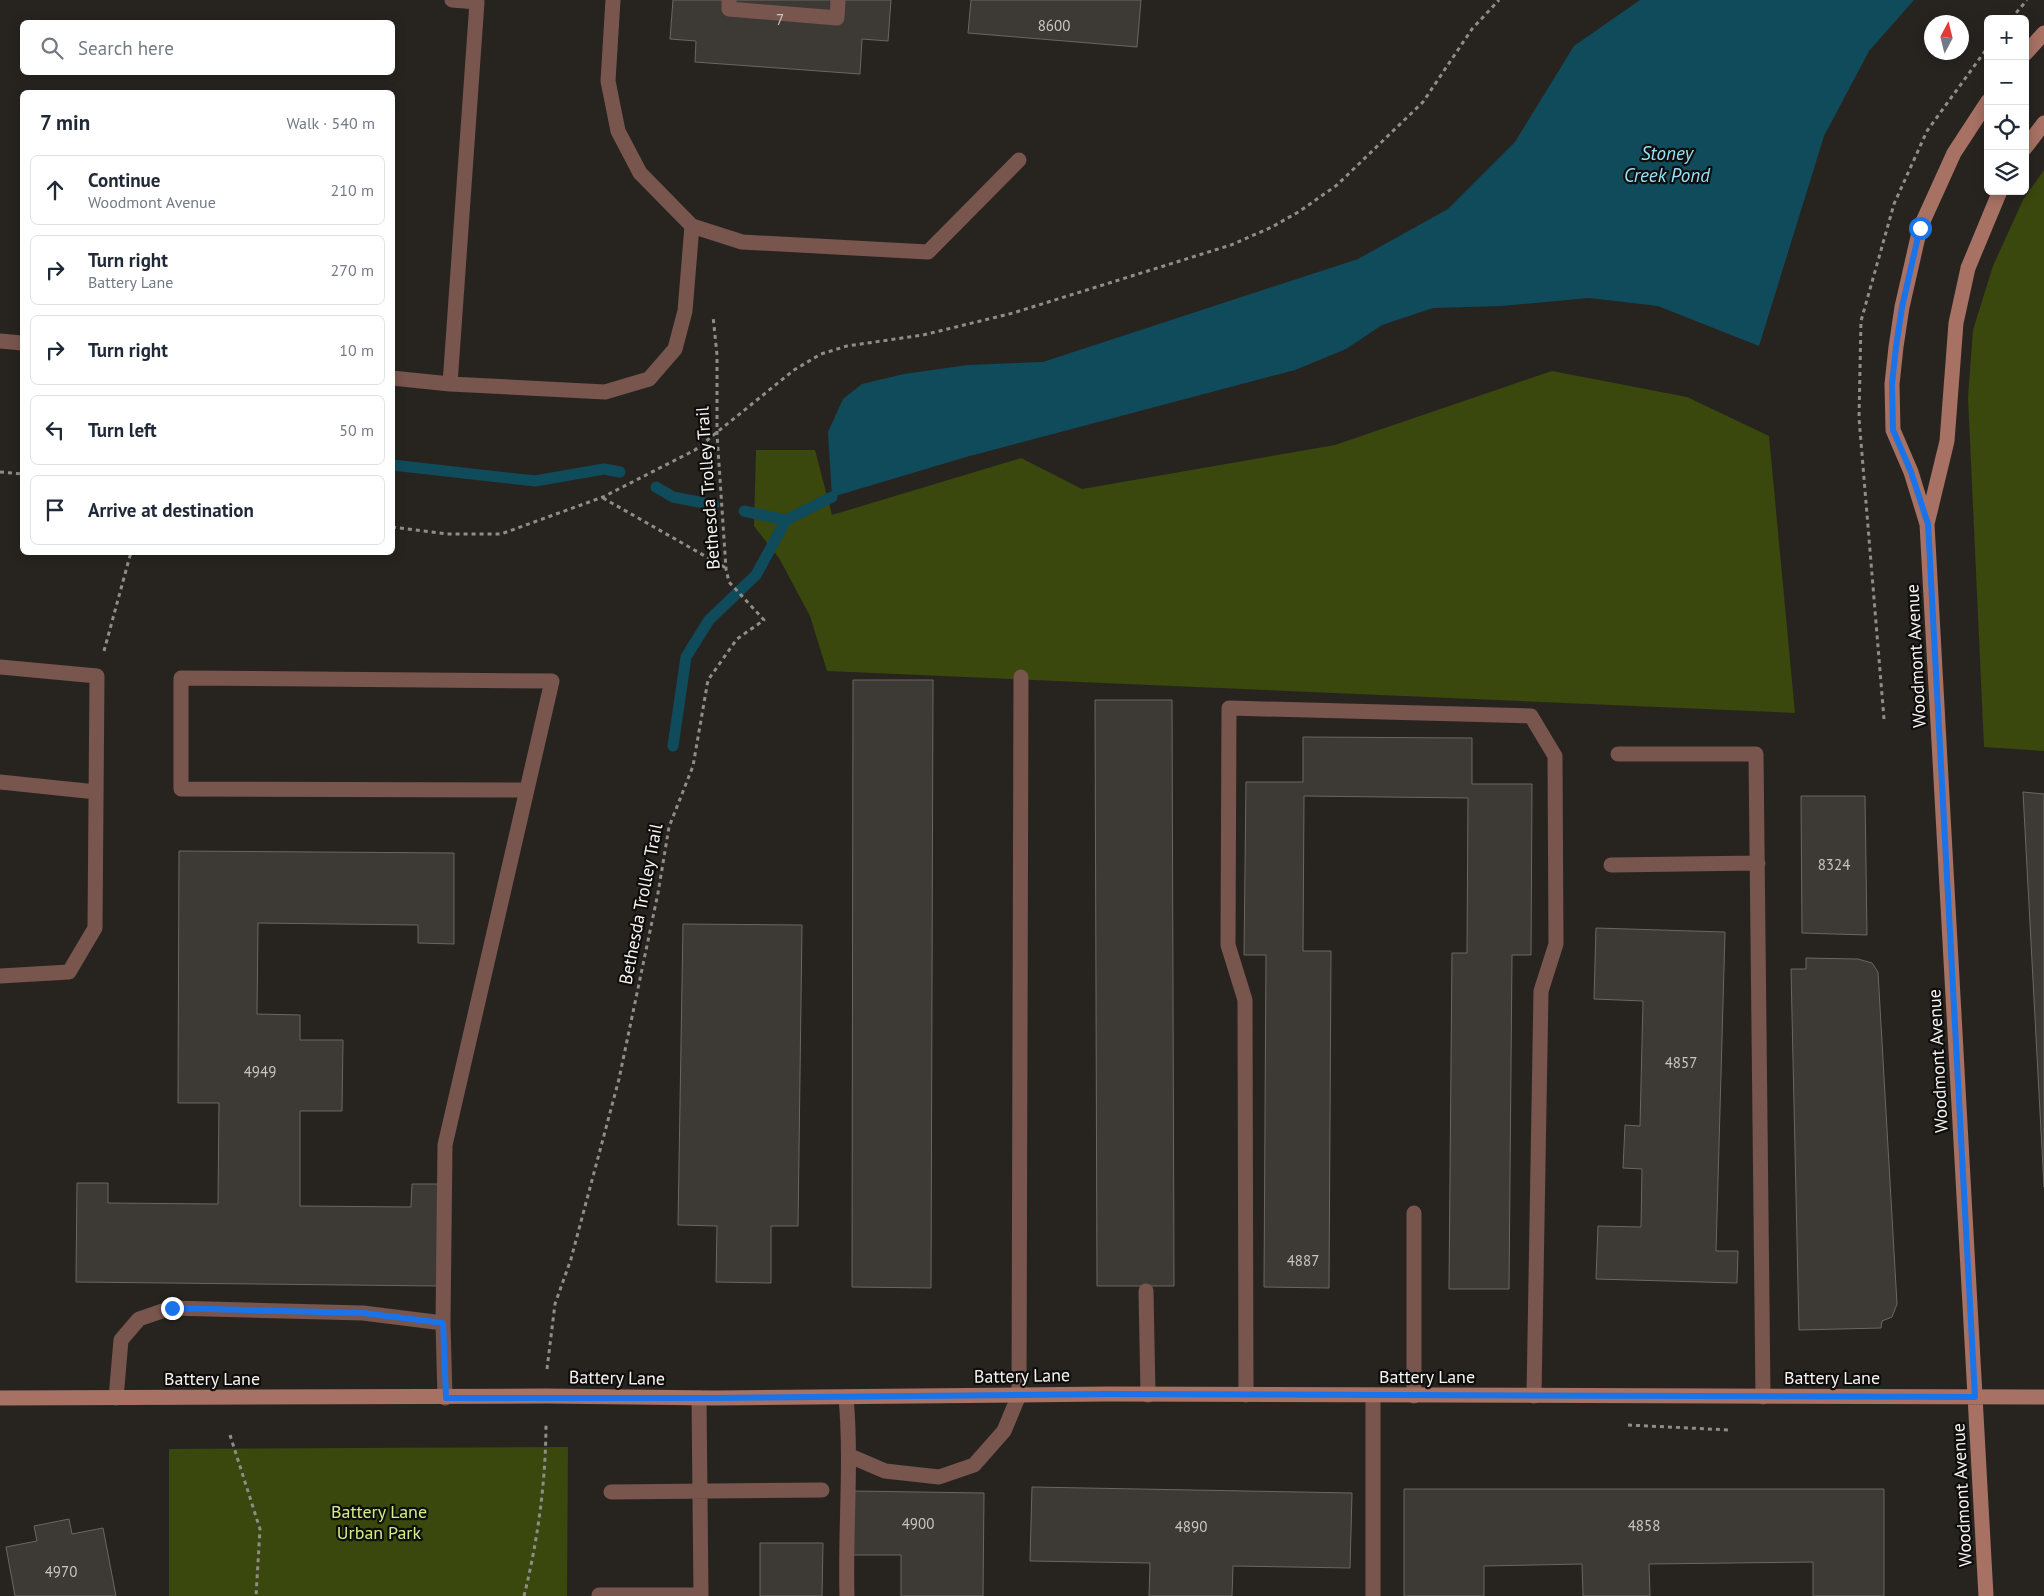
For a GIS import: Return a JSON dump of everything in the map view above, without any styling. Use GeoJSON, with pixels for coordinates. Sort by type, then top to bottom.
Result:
{"type":"FeatureCollection","features":[{"type":"Feature","properties":{"kind":"street"},"geometry":{"type":"LineString","coordinates":[[2029,50],[2044,33]]}},
{"type":"Feature","properties":{"kind":"street","name":"Woodmont Avenue"},"geometry":{"type":"LineString","coordinates":[[1985,105],[1954,153],[1920,228],[1902,307],[1892,384],[1893,430],[1911,472],[1928,524],[1986,1596]]}},
{"type":"Feature","properties":{"kind":"street"},"geometry":{"type":"LineString","coordinates":[[2029,143],[2044,123]]}},
{"type":"Feature","properties":{"kind":"street","name":"Woodmont Avenue"},"geometry":{"type":"LineString","coordinates":[[1928,524],[1947,441],[1956,323],[1968,268],[1998,195]]}},
{"type":"Feature","properties":{"kind":"street","name":"Battery Lane"},"geometry":{"type":"LineString","coordinates":[[0,1398],[699,1398],[1019,1395],[2044,1397]]}},
{"type":"Feature","properties":{"kind":"lane"},"geometry":{"type":"LineString","coordinates":[[450,384],[478,2],[452,0]]}},
{"type":"Feature","properties":{"kind":"lane"},"geometry":{"type":"LineString","coordinates":[[614,0],[608,81],[618,131],[640,173],[692,226],[742,242],[928,252],[1020,160]]}},
{"type":"Feature","properties":{"kind":"lane"},"geometry":{"type":"LineString","coordinates":[[729,0],[729,9],[837,18],[838,0]]}},
{"type":"Feature","properties":{"kind":"lane"},"geometry":{"type":"LineString","coordinates":[[395,378],[450,384],[604,392],[648,379],[675,349],[685,311],[692,226]]}},
{"type":"Feature","properties":{"kind":"lane"},"geometry":{"type":"LineString","coordinates":[[0,341],[20,343]]}},
{"type":"Feature","properties":{"kind":"lane"},"geometry":{"type":"LineString","coordinates":[[0,667],[98,676],[95,928],[69,972],[0,976]]}},
{"type":"Feature","properties":{"kind":"lane"},"geometry":{"type":"LineString","coordinates":[[850,1456],[885,1471],[939,1477],[974,1465],[1004,1431],[1019,1395],[1021,677]]}},
{"type":"Feature","properties":{"kind":"lane"},"geometry":{"type":"LineString","coordinates":[[446,1398],[443,1323],[445,1145],[552,682],[181,678],[181,789],[527,790]]}},
{"type":"Feature","properties":{"kind":"lane"},"geometry":{"type":"LineString","coordinates":[[1246,1395],[1245,1000],[1228,946],[1229,708],[1531,716],[1555,756],[1556,944],[1541,991],[1534,1396]]}},
{"type":"Feature","properties":{"kind":"lane"},"geometry":{"type":"LineString","coordinates":[[1618,754],[1756,754],[1763,1396]]}},
{"type":"Feature","properties":{"kind":"lane"},"geometry":{"type":"LineString","coordinates":[[0,782],[96,792]]}},
{"type":"Feature","properties":{"kind":"lane"},"geometry":{"type":"LineString","coordinates":[[1611,864],[1758,863]]}},
{"type":"Feature","properties":{"kind":"lane"},"geometry":{"type":"LineString","coordinates":[[1414,1213],[1414,1396]]}},
{"type":"Feature","properties":{"kind":"lane"},"geometry":{"type":"LineString","coordinates":[[1146,1291],[1148,1395]]}},
{"type":"Feature","properties":{"kind":"lane"},"geometry":{"type":"LineString","coordinates":[[116,1398],[121,1340],[139,1320],[172,1308],[363,1313],[443,1323]]}},
{"type":"Feature","properties":{"kind":"lane"},"geometry":{"type":"LineString","coordinates":[[1372,1596],[1373,1396]]}},
{"type":"Feature","properties":{"kind":"lane"},"geometry":{"type":"LineString","coordinates":[[846,1397],[850,1456],[846,1547],[847,1596]]}},
{"type":"Feature","properties":{"kind":"lane"},"geometry":{"type":"LineString","coordinates":[[599,1595],[700,1595],[699,1398]]}},
{"type":"Feature","properties":{"kind":"lane"},"geometry":{"type":"LineString","coordinates":[[611,1492],[822,1490]]}},
{"type":"Feature","properties":{"kind":"path"},"geometry":{"type":"LineString","coordinates":[[395,527],[447,534],[501,534],[603,497],[695,450],[794,370],[821,354],[847,346],[923,335],[1013,313],[1231,245],[1272,227],[1300,211],[1337,185],[1423,102],[1472,29],[1499,0]]}},
{"type":"Feature","properties":{"kind":"path"},"geometry":{"type":"LineString","coordinates":[[2014,15],[2027,0]]}},
{"type":"Feature","properties":{"kind":"path","name":"Bethesda Trolley Trail"},"geometry":{"type":"LineString","coordinates":[[547,1353],[555,1304],[571,1259],[619,1079],[658,893],[669,827],[693,766],[708,680],[736,638],[764,620],[729,582],[726,568],[717,434],[717,355],[712,308]]}},
{"type":"Feature","properties":{"kind":"path"},"geometry":{"type":"LineString","coordinates":[[0,472],[20,474]]}},
{"type":"Feature","properties":{"kind":"path"},"geometry":{"type":"LineString","coordinates":[[603,497],[726,568]]}},
{"type":"Feature","properties":{"kind":"path"},"geometry":{"type":"LineString","coordinates":[[98,676],[130,555]]}},
{"type":"Feature","properties":{"kind":"path"},"geometry":{"type":"LineString","coordinates":[[524,1596],[530,1570],[543,1482],[546,1431]]}},
{"type":"Feature","properties":{"kind":"path"},"geometry":{"type":"LineString","coordinates":[[230,1435],[260,1529],[256,1596]]}},
{"type":"Feature","properties":{"kind":"green space"},"geometry":{"type":"Polygon","coordinates":[[[2044,170],[2044,751],[1984,747],[1968,397],[1973,330],[1993,266],[2023,200],[2026,195],[2029,195],[2029,191],[2044,170]]]}},
{"type":"Feature","properties":{"kind":"green space"},"geometry":{"type":"Polygon","coordinates":[[[1552,371],[1687,397],[1769,436],[1795,713],[827,671],[810,616],[779,558],[754,526],[756,450],[815,450],[832,515],[1021,458],[1082,489],[1335,445],[1552,371]]]}},
{"type":"Feature","properties":{"kind":"green space","name":"Battery Lane Urban Park"},"geometry":{"type":"Polygon","coordinates":[[[568,1447],[567,1596],[169,1596],[169,1449],[568,1447]]]}},
{"type":"Feature","properties":{"kind":"water","name":"Stoney Creek Pond"},"geometry":{"type":"Polygon","coordinates":[[[1640,0],[1914,0],[1869,51],[1824,136],[1759,346],[1658,306],[1589,298],[1501,306],[1433,308],[1382,325],[1346,349],[1295,370],[966,457],[832,497],[828,432],[843,399],[862,384],[904,374],[968,365],[1043,362],[1358,259],[1448,209],[1515,142],[1574,46],[1640,0]]]}},
{"type":"Feature","properties":{"kind":"building"},"geometry":{"type":"Polygon","coordinates":[[[673,0],[891,0],[888,41],[862,39],[860,74],[695,62],[696,41],[670,39],[673,0]]]}},
{"type":"Feature","properties":{"kind":"building"},"geometry":{"type":"Polygon","coordinates":[[[971,0],[1141,0],[1137,47],[968,33],[971,0]]]}},
{"type":"Feature","properties":{"kind":"building"},"geometry":{"type":"Polygon","coordinates":[[[853,680],[933,680],[931,1288],[852,1287],[853,680]]]}},
{"type":"Feature","properties":{"kind":"building"},"geometry":{"type":"Polygon","coordinates":[[[1095,700],[1172,700],[1174,1286],[1097,1286],[1095,700]]]}},
{"type":"Feature","properties":{"kind":"building"},"geometry":{"type":"Polygon","coordinates":[[[1303,737],[1472,738],[1472,784],[1532,784],[1531,955],[1512,955],[1509,1289],[1449,1289],[1452,953],[1467,953],[1468,798],[1304,796],[1303,951],[1331,951],[1329,1288],[1264,1287],[1266,955],[1244,955],[1246,782],[1303,782],[1303,737]]]}},
{"type":"Feature","properties":{"kind":"building"},"geometry":{"type":"Polygon","coordinates":[[[2023,792],[2044,794],[2044,1187],[2023,792]]]}},
{"type":"Feature","properties":{"kind":"building"},"geometry":{"type":"Polygon","coordinates":[[[1801,796],[1865,796],[1867,935],[1802,933],[1801,796]]]}},
{"type":"Feature","properties":{"kind":"building"},"geometry":{"type":"Polygon","coordinates":[[[179,851],[454,853],[454,944],[418,943],[418,925],[258,923],[257,1014],[300,1015],[300,1040],[343,1040],[342,1111],[300,1111],[300,1206],[411,1207],[412,1184],[439,1184],[438,1286],[76,1282],[77,1183],[108,1183],[108,1203],[218,1204],[219,1103],[178,1103],[179,851]]]}},
{"type":"Feature","properties":{"kind":"building"},"geometry":{"type":"Polygon","coordinates":[[[683,924],[802,925],[798,1226],[771,1226],[771,1283],[716,1282],[717,1226],[678,1225],[683,924]]]}},
{"type":"Feature","properties":{"kind":"building"},"geometry":{"type":"Polygon","coordinates":[[[1596,928],[1725,932],[1716,1251],[1738,1251],[1737,1283],[1596,1279],[1598,1226],[1641,1227],[1642,1169],[1623,1168],[1625,1125],[1640,1126],[1643,1001],[1594,999],[1596,928]]]}},
{"type":"Feature","properties":{"kind":"building"},"geometry":{"type":"Polygon","coordinates":[[[1806,958],[1858,959],[1872,963],[1878,972],[1897,1304],[1892,1317],[1882,1321],[1881,1328],[1799,1330],[1791,969],[1806,969],[1806,958]]]}},
{"type":"Feature","properties":{"kind":"building"},"geometry":{"type":"Polygon","coordinates":[[[1032,1487],[1352,1493],[1350,1568],[1233,1566],[1232,1596],[1149,1596],[1150,1563],[1030,1561],[1032,1487]]]}},
{"type":"Feature","properties":{"kind":"building"},"geometry":{"type":"Polygon","coordinates":[[[1404,1489],[1884,1489],[1884,1596],[1813,1596],[1813,1562],[1649,1564],[1650,1596],[1583,1596],[1582,1564],[1484,1566],[1484,1596],[1404,1596],[1404,1489]]]}},
{"type":"Feature","properties":{"kind":"building"},"geometry":{"type":"Polygon","coordinates":[[[853,1491],[984,1493],[983,1596],[901,1596],[901,1555],[853,1555],[853,1491]]]}},
{"type":"Feature","properties":{"kind":"building"},"geometry":{"type":"Polygon","coordinates":[[[69,1519],[72,1534],[103,1528],[116,1596],[15,1596],[6,1547],[37,1541],[34,1526],[69,1519]]]}},
{"type":"Feature","properties":{"kind":"building"},"geometry":{"type":"Polygon","coordinates":[[[760,1543],[823,1543],[822,1596],[760,1596],[760,1543]]]}},
{"type":"Feature","properties":{"kind":"waterway"},"geometry":{"type":"LineString","coordinates":[[395,465],[535,481],[604,469],[620,472]]}},
{"type":"Feature","properties":{"kind":"waterway"},"geometry":{"type":"LineString","coordinates":[[656,487],[673,497],[714,505]]}},
{"type":"Feature","properties":{"kind":"waterway"},"geometry":{"type":"LineString","coordinates":[[673,746],[686,657],[709,620],[756,575],[786,520],[832,497]]}},
{"type":"Feature","properties":{"kind":"waterway"},"geometry":{"type":"LineString","coordinates":[[744,511],[786,520]]}},
{"type":"Feature","properties":{"kind":"route"},"geometry":{"type":"LineString","coordinates":[[172,1308],[363,1313],[443,1323],[446,1398],[546,1396],[715,1398],[1109,1394],[1975,1397],[1928,524],[1911,472],[1893,430],[1892,384],[1896,347],[1902,307],[1920,228]]}}]}
